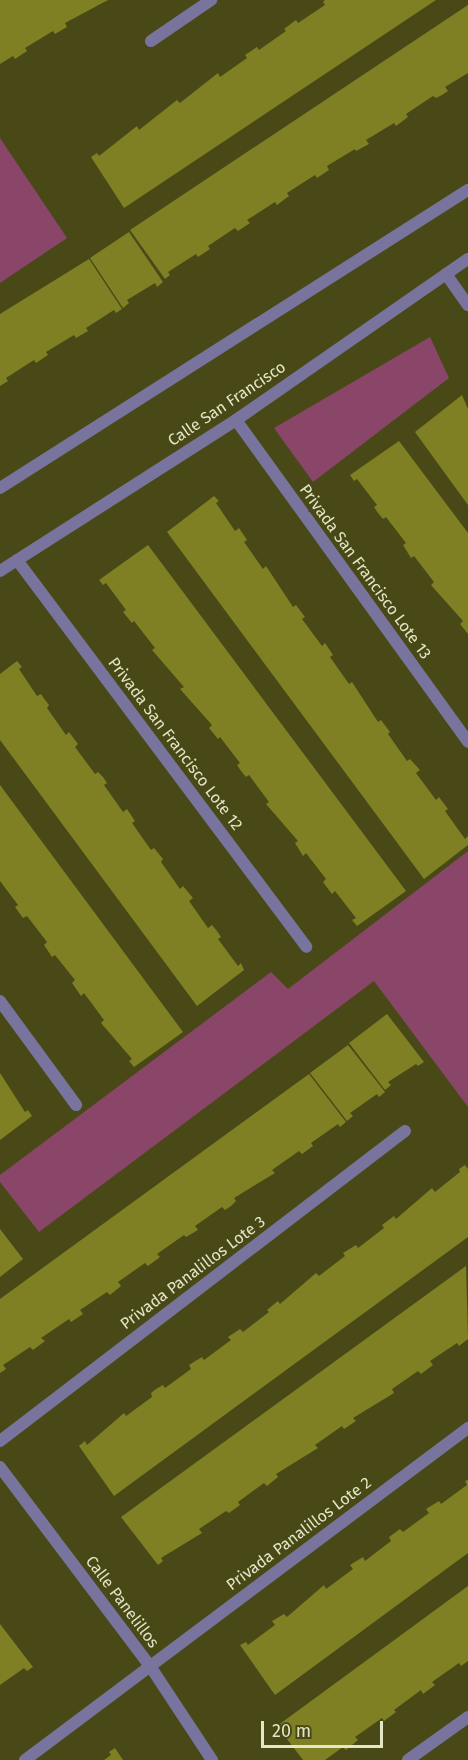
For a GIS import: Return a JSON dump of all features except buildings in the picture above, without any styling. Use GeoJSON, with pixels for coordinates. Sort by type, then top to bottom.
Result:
{"type":"FeatureCollection","features":[{"type":"Feature","properties":{"kind":"street"},"geometry":{"type":"LineString","coordinates":[[151,40],[211,0]]}},
{"type":"Feature","properties":{"kind":"street"},"geometry":{"type":"LineString","coordinates":[[0,488],[468,190]]}},
{"type":"Feature","properties":{"kind":"street","name":"Calle San Francisco"},"geometry":{"type":"LineString","coordinates":[[0,571],[236,420],[468,259]]}},
{"type":"Feature","properties":{"kind":"street"},"geometry":{"type":"LineString","coordinates":[[446,274],[468,305]]}},
{"type":"Feature","properties":{"kind":"street","name":"Privada San Francisco Lote 13"},"geometry":{"type":"LineString","coordinates":[[236,420],[468,742]]}},
{"type":"Feature","properties":{"kind":"street","name":"Privada San Francisco Lote 12"},"geometry":{"type":"LineString","coordinates":[[17,560],[306,947]]}},
{"type":"Feature","properties":{"kind":"street"},"geometry":{"type":"LineString","coordinates":[[0,1000],[76,1105]]}},
{"type":"Feature","properties":{"kind":"street","name":"Privada Panalillos Lote 3"},"geometry":{"type":"LineString","coordinates":[[0,1441],[405,1131]]}},
{"type":"Feature","properties":{"kind":"street","name":"Privada Panalillos Lote 2"},"geometry":{"type":"LineString","coordinates":[[25,1760],[468,1428]]}},
{"type":"Feature","properties":{"kind":"street","name":"Calle Panelillos"},"geometry":{"type":"LineString","coordinates":[[0,1467],[150,1666],[212,1760]]}},
{"type":"Feature","properties":{"kind":"street"},"geometry":{"type":"LineString","coordinates":[[408,1760],[468,1717]]}},
{"type":"Feature","properties":{"kind":"shaded area"},"geometry":{"type":"Polygon","coordinates":[[[0,138],[67,238],[0,283],[0,138]]]}},
{"type":"Feature","properties":{"kind":"shaded area"},"geometry":{"type":"Polygon","coordinates":[[[430,337],[449,378],[313,482],[274,428],[430,337]]]}},
{"type":"Feature","properties":{"kind":"shaded area"},"geometry":{"type":"Polygon","coordinates":[[[468,851],[468,1107],[374,981],[39,1232],[0,1182],[0,1175],[271,972],[288,989],[468,851]]]}}]}
